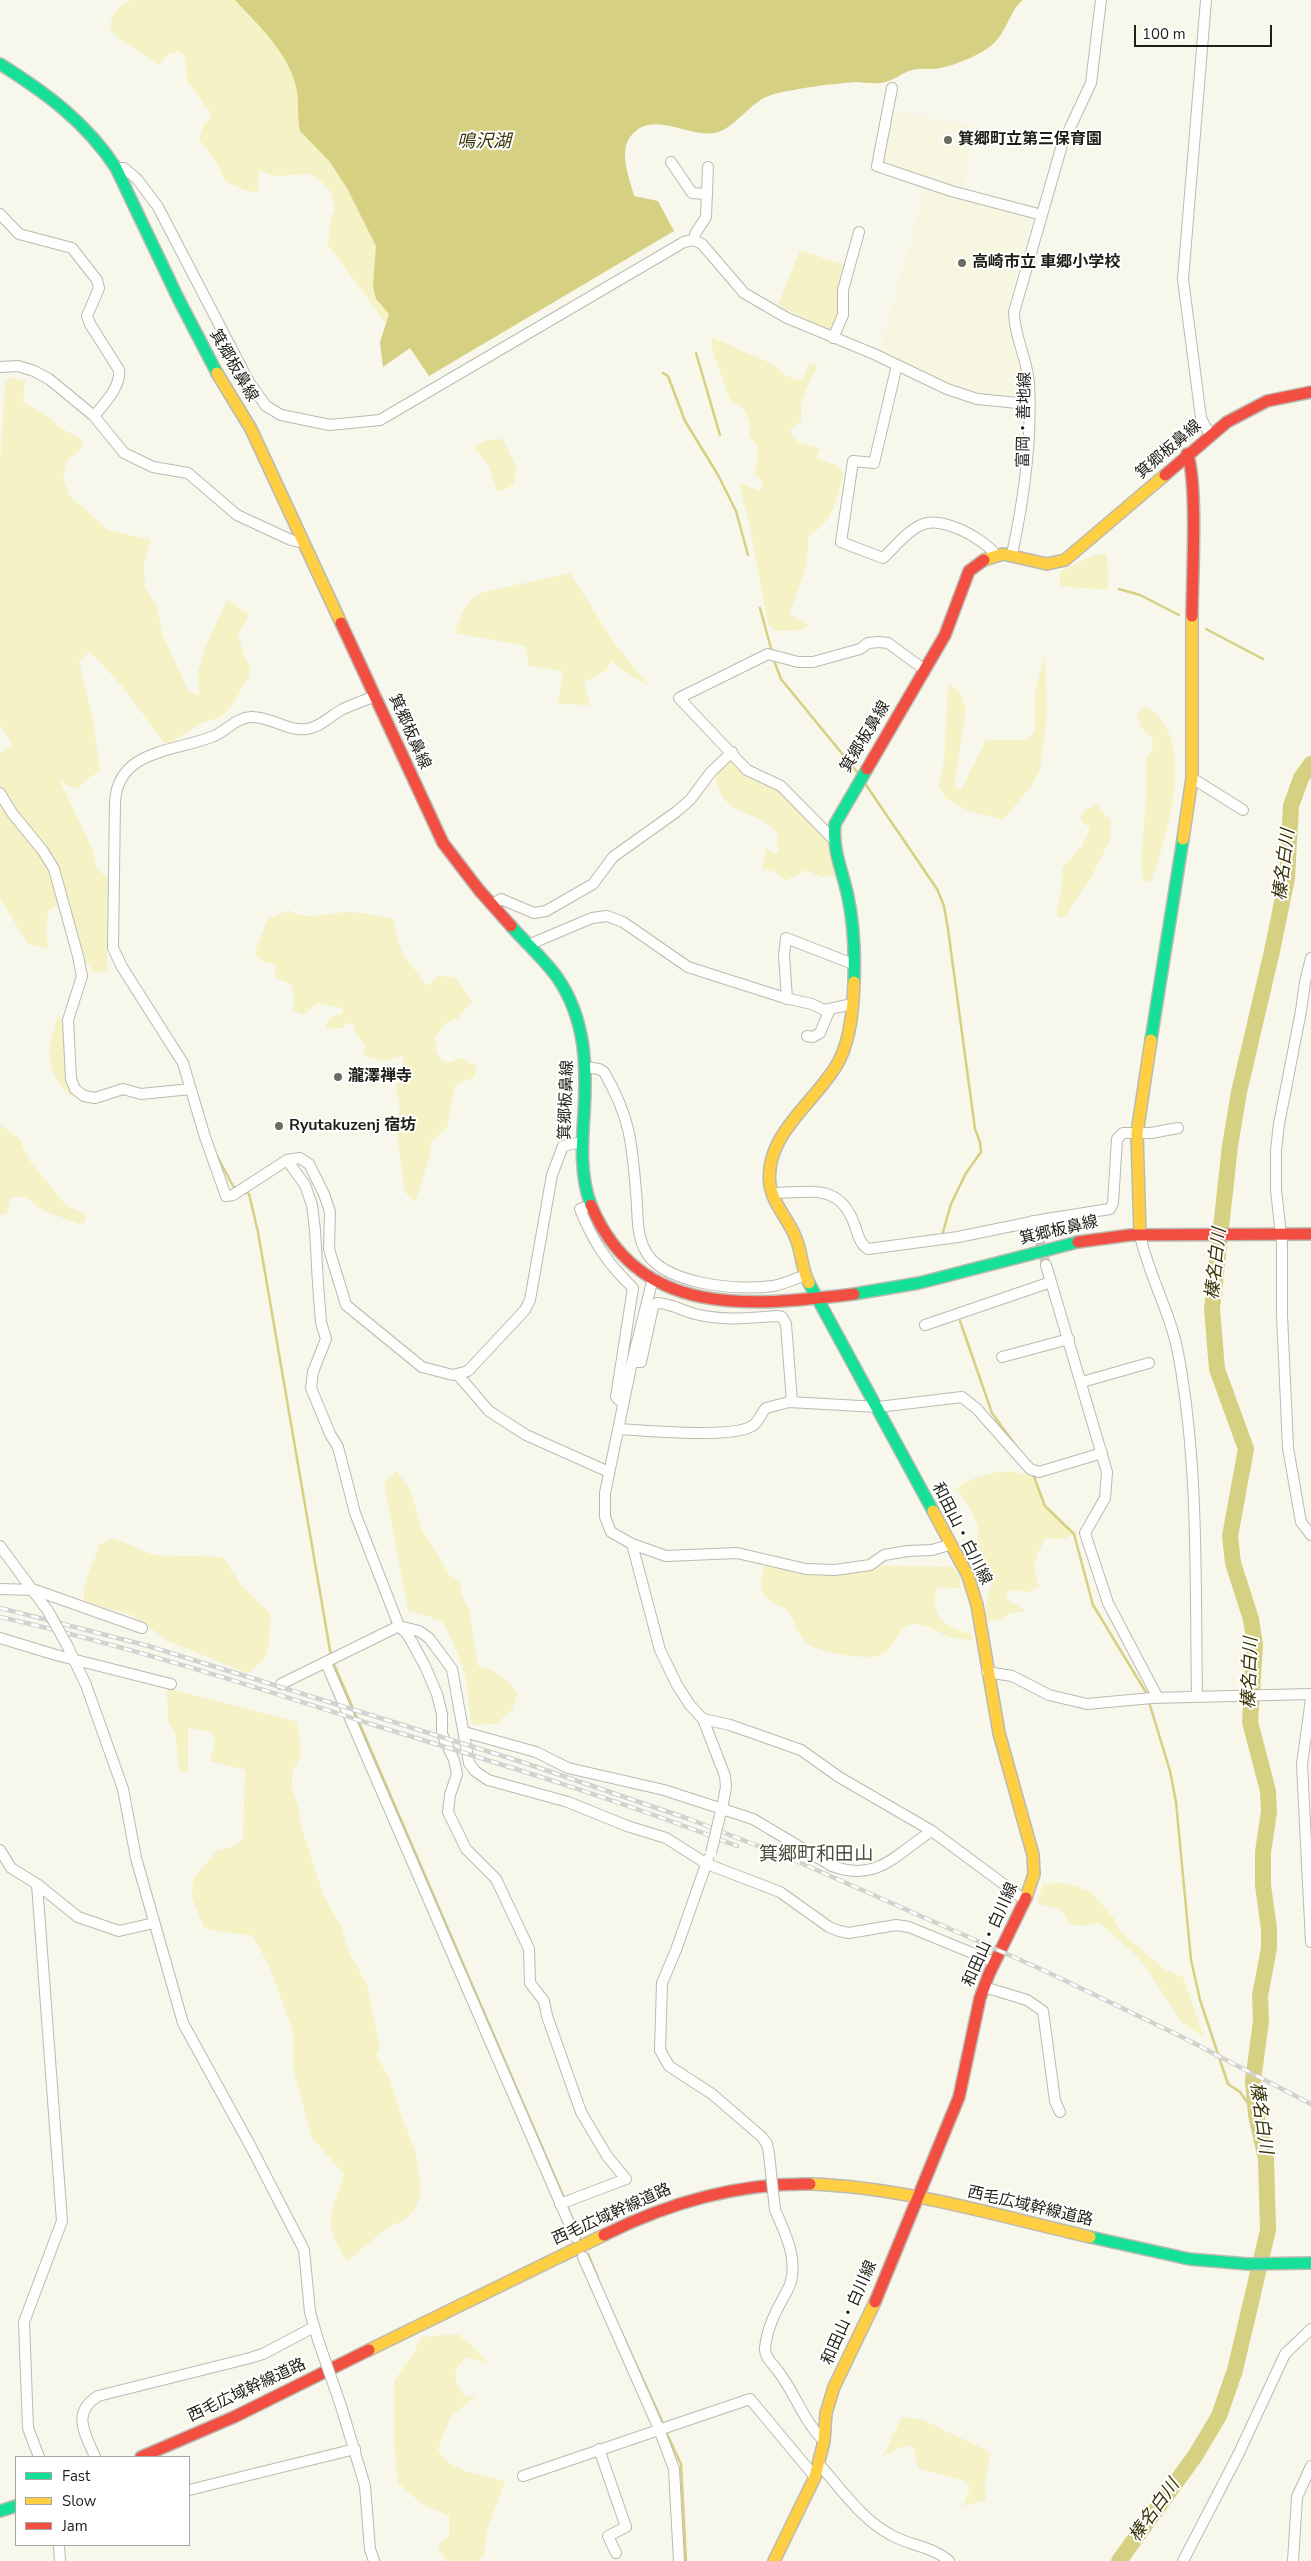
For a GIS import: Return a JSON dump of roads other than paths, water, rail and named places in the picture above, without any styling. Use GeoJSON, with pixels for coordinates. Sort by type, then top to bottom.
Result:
{"type":"FeatureCollection","features":[{"type":"Feature","properties":{"kind":"main road","name":"箕郷板鼻線"},"geometry":{"type":"LineString","coordinates":[[0,65],[66,106],[102,144],[116,168],[199,341],[223,385],[251,429],[443,843],[492,905],[557,977],[572,1005],[581,1030],[585,1067],[582,1142],[584,1172],[598,1221],[612,1242],[633,1264],[653,1278],[686,1294],[719,1301],[819,1298],[878,1291],[922,1282],[1077,1242],[1119,1235],[1311,1234]]}},
{"type":"Feature","properties":{"kind":"main road","name":"箕郷板鼻線"},"geometry":{"type":"LineString","coordinates":[[832,838],[838,816],[925,670],[950,624],[969,571],[996,554],[1012,554],[1047,564],[1065,560],[1187,454],[1227,422],[1255,405],[1278,397],[1311,392]]}},
{"type":"Feature","properties":{"kind":"main road"},"geometry":{"type":"LineString","coordinates":[[1140,1235],[1137,1133],[1192,778],[1192,498],[1190,460],[1187,454]]}},
{"type":"Feature","properties":{"kind":"main road"},"geometry":{"type":"LineString","coordinates":[[819,1298],[805,1275],[796,1237],[772,1193],[769,1176],[782,1138],[835,1068],[846,1045],[853,1004],[854,930],[848,897],[832,838]]}},
{"type":"Feature","properties":{"kind":"main road","name":"和田山・白川線"},"geometry":{"type":"LineString","coordinates":[[774,2561],[815,2477],[824,2441],[826,2413],[832,2392],[871,2311],[959,2097],[984,1987],[994,1962],[1025,1900],[1034,1874],[1034,1863],[999,1733],[973,1593],[968,1576],[949,1545],[819,1298]]}},
{"type":"Feature","properties":{"kind":"main road","name":"西毛広域幹線道路"},"geometry":{"type":"LineString","coordinates":[[143,2456],[234,2417],[571,2250],[665,2207],[732,2190],[793,2184],[862,2188],[916,2198],[1130,2247],[1213,2262],[1310,2263]]}},
{"type":"Feature","properties":{"kind":"main road"},"geometry":{"type":"LineString","coordinates":[[0,2512],[15,2506]]}},
{"type":"Feature","properties":{"kind":"street","name":"富岡・善地線"},"geometry":{"type":"LineString","coordinates":[[1012,554],[1023,488],[1028,404],[1026,361],[1016,331],[1014,312],[1066,135],[1091,83],[1101,0]]}},
{"type":"Feature","properties":{"kind":"street"},"geometry":{"type":"LineString","coordinates":[[1206,0],[1182,279],[1201,418],[1210,435]]}},
{"type":"Feature","properties":{"kind":"street"},"geometry":{"type":"LineString","coordinates":[[892,88],[877,166],[951,191],[1042,215]]}},
{"type":"Feature","properties":{"kind":"street"},"geometry":{"type":"LineString","coordinates":[[671,162],[692,193],[707,194]]}},
{"type":"Feature","properties":{"kind":"street"},"geometry":{"type":"LineString","coordinates":[[116,168],[124,168],[138,179],[158,208],[249,382],[262,401],[281,415],[330,425],[380,420],[676,247],[694,240],[702,244],[744,293],[787,318],[897,365],[947,389],[977,399],[1028,404]]}},
{"type":"Feature","properties":{"kind":"street"},"geometry":{"type":"LineString","coordinates":[[694,240],[695,234],[706,217],[708,168]]}},
{"type":"Feature","properties":{"kind":"street"},"geometry":{"type":"LineString","coordinates":[[0,214],[19,234],[72,248],[97,280],[98,293],[87,316],[119,370],[120,377],[112,393],[94,416]]}},
{"type":"Feature","properties":{"kind":"street"},"geometry":{"type":"LineString","coordinates":[[832,338],[843,315],[843,290],[859,232]]}},
{"type":"Feature","properties":{"kind":"street"},"geometry":{"type":"LineString","coordinates":[[897,365],[874,462],[853,461],[841,542],[883,558],[919,525],[932,521],[958,529],[991,548],[996,554]]}},
{"type":"Feature","properties":{"kind":"street"},"geometry":{"type":"LineString","coordinates":[[0,367],[18,366],[34,370],[72,396],[94,416],[124,452],[153,467],[188,473],[237,514],[291,540],[304,543]]}},
{"type":"Feature","properties":{"kind":"street"},"geometry":{"type":"LineString","coordinates":[[832,838],[781,786],[747,770],[679,698],[768,654],[798,662],[813,662],[860,649],[868,643],[879,642],[888,643],[925,670]]}},
{"type":"Feature","properties":{"kind":"street"},"geometry":{"type":"LineString","coordinates":[[376,696],[344,708],[317,726],[305,729],[264,718],[242,719],[215,735],[138,760],[127,768],[119,779],[115,802],[113,948],[122,968],[183,1063],[205,1137],[226,1196],[233,1195],[287,1160],[300,1158],[309,1164],[324,1194],[330,1212],[329,1249],[346,1305],[422,1367],[457,1374],[468,1370],[525,1310],[530,1300],[552,1175],[558,1153],[562,1146],[582,1142]]}},
{"type":"Feature","properties":{"kind":"street"},"geometry":{"type":"LineString","coordinates":[[492,905],[501,899],[527,912],[546,911],[593,884],[613,856],[690,800],[711,772],[732,752]]}},
{"type":"Feature","properties":{"kind":"street"},"geometry":{"type":"LineString","coordinates":[[1192,778],[1244,810]]}},
{"type":"Feature","properties":{"kind":"street"},"geometry":{"type":"LineString","coordinates":[[0,794],[12,813],[43,850],[54,869],[78,956],[82,976],[68,1020],[71,1079],[75,1090],[84,1096],[95,1098],[123,1089],[141,1094],[191,1089]]}},
{"type":"Feature","properties":{"kind":"street"},"geometry":{"type":"LineString","coordinates":[[528,945],[592,918],[606,916],[623,922],[688,967],[787,999],[812,1004],[824,1010],[853,1004]]}},
{"type":"Feature","properties":{"kind":"street"},"geometry":{"type":"LineString","coordinates":[[787,999],[784,955],[786,938],[853,964]]}},
{"type":"Feature","properties":{"kind":"street"},"geometry":{"type":"LineString","coordinates":[[1311,958],[1305,982],[1276,1150],[1277,1234],[1288,1448],[1301,1522],[1311,1535]]}},
{"type":"Feature","properties":{"kind":"street"},"geometry":{"type":"LineString","coordinates":[[808,1036],[814,1037],[820,1033],[830,1010]]}},
{"type":"Feature","properties":{"kind":"street"},"geometry":{"type":"LineString","coordinates":[[585,1067],[599,1069],[604,1072],[626,1117],[632,1141],[641,1240],[651,1259],[674,1274],[706,1284],[762,1287],[775,1285],[805,1275]]}},
{"type":"Feature","properties":{"kind":"street"},"geometry":{"type":"LineString","coordinates":[[772,1193],[826,1193],[835,1196],[849,1210],[860,1240],[868,1249],[958,1237],[1033,1221],[1110,1209],[1118,1139],[1123,1133],[1178,1128]]}},
{"type":"Feature","properties":{"kind":"street"},"geometry":{"type":"LineString","coordinates":[[287,1160],[305,1184],[312,1204],[315,1230],[321,1322],[326,1339],[313,1372],[311,1388],[330,1434],[338,1447],[355,1512],[399,1626],[408,1635],[425,1666],[437,1694],[442,1714],[442,1734],[454,1760],[457,1774],[450,1795],[448,1812],[466,1849],[496,1879],[529,1949],[530,1983],[544,2001],[547,2016],[580,2112],[607,2156],[626,2178],[560,2203]]}},
{"type":"Feature","properties":{"kind":"street"},"geometry":{"type":"LineString","coordinates":[[592,1205],[580,1209],[589,1231],[606,1259],[633,1288],[616,1397],[622,1403]]}},
{"type":"Feature","properties":{"kind":"street"},"geometry":{"type":"LineString","coordinates":[[1033,1221],[1039,1238]]}},
{"type":"Feature","properties":{"kind":"street"},"geometry":{"type":"LineString","coordinates":[[1140,1235],[1179,1356],[1191,1442],[1200,1696]]}},
{"type":"Feature","properties":{"kind":"street"},"geometry":{"type":"LineString","coordinates":[[1046,1265],[1107,1472],[1107,1492],[1085,1533],[1108,1604],[1151,1698]]}},
{"type":"Feature","properties":{"kind":"street"},"geometry":{"type":"LineString","coordinates":[[653,1278],[622,1403],[608,1472],[604,1503],[606,1523],[611,1532],[632,1544],[666,1556],[737,1553],[806,1569],[835,1570],[870,1565],[884,1555],[932,1550],[949,1545]]}},
{"type":"Feature","properties":{"kind":"street"},"geometry":{"type":"LineString","coordinates":[[925,1325],[1051,1282]]}},
{"type":"Feature","properties":{"kind":"street"},"geometry":{"type":"LineString","coordinates":[[632,1362],[641,1362],[653,1307],[657,1303],[716,1318],[732,1319],[777,1316],[782,1318],[786,1324],[792,1402]]}},
{"type":"Feature","properties":{"kind":"street"},"geometry":{"type":"LineString","coordinates":[[1002,1357],[1069,1339]]}},
{"type":"Feature","properties":{"kind":"street"},"geometry":{"type":"LineString","coordinates":[[1082,1382],[1149,1363]]}},
{"type":"Feature","properties":{"kind":"street"},"geometry":{"type":"LineString","coordinates":[[457,1374],[489,1411],[518,1430],[608,1472]]}},
{"type":"Feature","properties":{"kind":"street"},"geometry":{"type":"LineString","coordinates":[[618,1429],[701,1433],[746,1429],[757,1422],[766,1408],[792,1402],[878,1407],[951,1398],[967,1399],[1030,1469],[1039,1472],[1102,1453]]}},
{"type":"Feature","properties":{"kind":"street"},"geometry":{"type":"LineString","coordinates":[[632,1544],[660,1650],[666,1665],[690,1705],[703,1719],[725,1776],[721,1811],[707,1864],[662,1983],[660,2050],[669,2066],[712,2094],[768,2144],[775,2210],[791,2249],[791,2282],[774,2314],[765,2349],[766,2355],[789,2385],[816,2434],[824,2441]]}},
{"type":"Feature","properties":{"kind":"street"},"geometry":{"type":"LineString","coordinates":[[0,1546],[48,1611],[74,1658],[86,1685],[123,1789],[136,1858],[183,2023],[251,2147],[304,2250],[310,2312],[355,2449],[365,2486],[370,2549],[374,2561]]}},
{"type":"Feature","properties":{"kind":"street"},"geometry":{"type":"LineString","coordinates":[[0,1589],[34,1590],[142,1628]]}},
{"type":"Feature","properties":{"kind":"street"},"geometry":{"type":"LineString","coordinates":[[281,1684],[399,1626],[418,1631],[429,1638],[452,1669],[469,1763],[475,1771],[488,1780],[568,1802],[627,1826],[666,1838],[707,1864],[780,1892],[829,1927],[839,1931],[849,1933],[896,1925],[909,1927],[994,1962]]}},
{"type":"Feature","properties":{"kind":"street"},"geometry":{"type":"LineString","coordinates":[[0,1638],[171,1684]]}},
{"type":"Feature","properties":{"kind":"street"},"geometry":{"type":"LineString","coordinates":[[326,1663],[575,2237]]}},
{"type":"Feature","properties":{"kind":"street"},"geometry":{"type":"LineString","coordinates":[[987,1672],[1012,1676],[1050,1695],[1078,1703],[1200,1696],[1310,1695],[1302,1764],[1311,1942]]}},
{"type":"Feature","properties":{"kind":"street"},"geometry":{"type":"LineString","coordinates":[[703,1719],[730,1725],[801,1750],[839,1777],[932,1831],[1025,1900]]}},
{"type":"Feature","properties":{"kind":"street"},"geometry":{"type":"LineString","coordinates":[[464,1732],[536,1752],[568,1768],[664,1790],[721,1811],[753,1819],[832,1866],[846,1871],[867,1871],[879,1868],[932,1831]]}},
{"type":"Feature","properties":{"kind":"street"},"geometry":{"type":"LineString","coordinates":[[0,1850],[11,1868],[38,1884],[78,1917],[119,1932],[154,1923]]}},
{"type":"Feature","properties":{"kind":"street"},"geometry":{"type":"LineString","coordinates":[[38,1884],[62,2221],[24,2322],[28,2428],[39,2456]]}},
{"type":"Feature","properties":{"kind":"street"},"geometry":{"type":"LineString","coordinates":[[984,1987],[1027,2000],[1043,2011],[1055,2101],[1060,2112]]}},
{"type":"Feature","properties":{"kind":"street"},"geometry":{"type":"LineString","coordinates":[[583,2257],[659,2428],[674,2469],[679,2561]]}},
{"type":"Feature","properties":{"kind":"street"},"geometry":{"type":"LineString","coordinates":[[95,2456],[84,2429],[82,2416],[84,2407],[98,2396],[263,2354],[314,2327]]}},
{"type":"Feature","properties":{"kind":"street"},"geometry":{"type":"LineString","coordinates":[[1183,2561],[1238,2455],[1285,2354],[1311,2329]]}},
{"type":"Feature","properties":{"kind":"street"},"geometry":{"type":"LineString","coordinates":[[523,2476],[659,2428],[750,2399],[815,2477]]}},
{"type":"Feature","properties":{"kind":"street"},"geometry":{"type":"LineString","coordinates":[[190,2490],[355,2449]]}},
{"type":"Feature","properties":{"kind":"street"},"geometry":{"type":"LineString","coordinates":[[599,2450],[626,2527],[608,2536],[616,2553]]}},
{"type":"Feature","properties":{"kind":"street"},"geometry":{"type":"LineString","coordinates":[[819,2464],[861,2512],[892,2536],[939,2553],[949,2561]]}},
{"type":"Feature","properties":{"kind":"street"},"geometry":{"type":"LineString","coordinates":[[1293,2561],[1297,2497],[1311,2466]]}},
{"type":"Feature","properties":{"kind":"street"},"geometry":{"type":"LineString","coordinates":[[59,2546],[60,2561]]}},
{"type":"Feature","properties":{"kind":"water","name":"鳴沢湖"},"geometry":{"type":"Polygon","coordinates":[[[235,0],[1023,0],[994,43],[977,54],[952,65],[937,69],[912,70],[883,82],[835,84],[774,94],[757,102],[722,131],[714,133],[695,132],[655,124],[637,130],[630,137],[625,152],[625,161],[634,196],[658,201],[674,231],[429,376],[410,348],[383,367],[380,342],[389,314],[376,299],[373,286],[376,246],[348,190],[330,162],[300,131],[294,78],[281,53],[264,31],[235,0]]]}},
{"type":"Feature","properties":{"kind":"waterway"},"geometry":{"type":"LineString","coordinates":[[696,353],[720,435]]}},
{"type":"Feature","properties":{"kind":"waterway"},"geometry":{"type":"LineString","coordinates":[[663,373],[668,376],[685,421],[718,475],[736,511],[748,555]]}},
{"type":"Feature","properties":{"kind":"waterway"},"geometry":{"type":"LineString","coordinates":[[1119,589],[1140,595],[1179,615]]}},
{"type":"Feature","properties":{"kind":"waterway"},"geometry":{"type":"LineString","coordinates":[[760,608],[772,652]]}},
{"type":"Feature","properties":{"kind":"waterway"},"geometry":{"type":"LineString","coordinates":[[1206,629],[1263,659]]}},
{"type":"Feature","properties":{"kind":"waterway"},"geometry":{"type":"LineString","coordinates":[[773,658],[781,679],[858,773]]}},
{"type":"Feature","properties":{"kind":"waterway","name":"榛名白川"},"geometry":{"type":"LineString","coordinates":[[1119,2561],[1195,2456],[1219,2416],[1235,2370],[1268,2230],[1266,2159],[1256,2115],[1253,2081],[1261,2021],[1260,1996],[1269,1948],[1269,1929],[1263,1885],[1263,1852],[1269,1812],[1268,1791],[1250,1722],[1255,1645],[1251,1619],[1233,1563],[1230,1536],[1246,1449],[1217,1369],[1212,1309],[1230,1146],[1239,1092],[1287,878],[1291,806],[1301,778],[1311,764]]}},
{"type":"Feature","properties":{"kind":"waterway"},"geometry":{"type":"LineString","coordinates":[[864,782],[937,889],[944,906],[975,1129],[980,1142],[981,1152],[966,1173],[951,1204],[943,1232]]}},
{"type":"Feature","properties":{"kind":"waterway"},"geometry":{"type":"LineString","coordinates":[[216,1154],[233,1186],[237,1189]]}},
{"type":"Feature","properties":{"kind":"waterway"},"geometry":{"type":"LineString","coordinates":[[245,1192],[249,1194],[258,1232],[331,1656]]}},
{"type":"Feature","properties":{"kind":"waterway"},"geometry":{"type":"LineString","coordinates":[[960,1321],[992,1413],[1016,1446]]}},
{"type":"Feature","properties":{"kind":"waterway"},"geometry":{"type":"LineString","coordinates":[[1033,1474],[1045,1506],[1074,1534],[1093,1605],[1147,1694]]}},
{"type":"Feature","properties":{"kind":"waterway"},"geometry":{"type":"LineString","coordinates":[[333,1662],[564,2198]]}},
{"type":"Feature","properties":{"kind":"waterway"},"geometry":{"type":"LineString","coordinates":[[1149,1702],[1170,1771],[1176,1802],[1191,1960],[1200,2000],[1228,2084],[1240,2092],[1256,2115]]}},
{"type":"Feature","properties":{"kind":"waterway"},"geometry":{"type":"LineString","coordinates":[[566,2203],[579,2235]]}},
{"type":"Feature","properties":{"kind":"waterway"},"geometry":{"type":"LineString","coordinates":[[588,2254],[598,2278]]}},
{"type":"Feature","properties":{"kind":"waterway"},"geometry":{"type":"LineString","coordinates":[[620,2329],[662,2421]]}},
{"type":"Feature","properties":{"kind":"waterway"},"geometry":{"type":"LineString","coordinates":[[667,2434],[681,2464],[686,2561]]}},
{"type":"Feature","properties":{"kind":"tunnel"},"geometry":{"type":"LineString","coordinates":[[1039,1238],[1046,1265]]}},
{"type":"Feature","properties":{"kind":"railway"},"geometry":{"type":"LineString","coordinates":[[0,1608],[145,1645],[519,1761],[689,1819],[794,1860],[1043,1970],[1180,2036],[1311,2104]]}},
{"type":"Feature","properties":{"kind":"railway"},"geometry":{"type":"LineString","coordinates":[[0,1617],[143,1654],[237,1682],[558,1783],[648,1813],[737,1846]]}},
{"type":"Feature","properties":{"kind":"place","name":"箕郷町立第三保育園"},"geometry":{"type":"Point","coordinates":[948,140]}},
{"type":"Feature","properties":{"kind":"place","name":"高崎市立 車郷小学校"},"geometry":{"type":"Point","coordinates":[962,263]}},
{"type":"Feature","properties":{"kind":"place","name":"瀧澤禅寺"},"geometry":{"type":"Point","coordinates":[338,1077]}},
{"type":"Feature","properties":{"kind":"place","name":"Ryutakuzenj 宿坊"},"geometry":{"type":"Point","coordinates":[279,1126]}},
{"type":"Feature","properties":{"kind":"district","name":"箕郷町和田山"},"geometry":{"type":"Point","coordinates":[816,1855]}}]}
